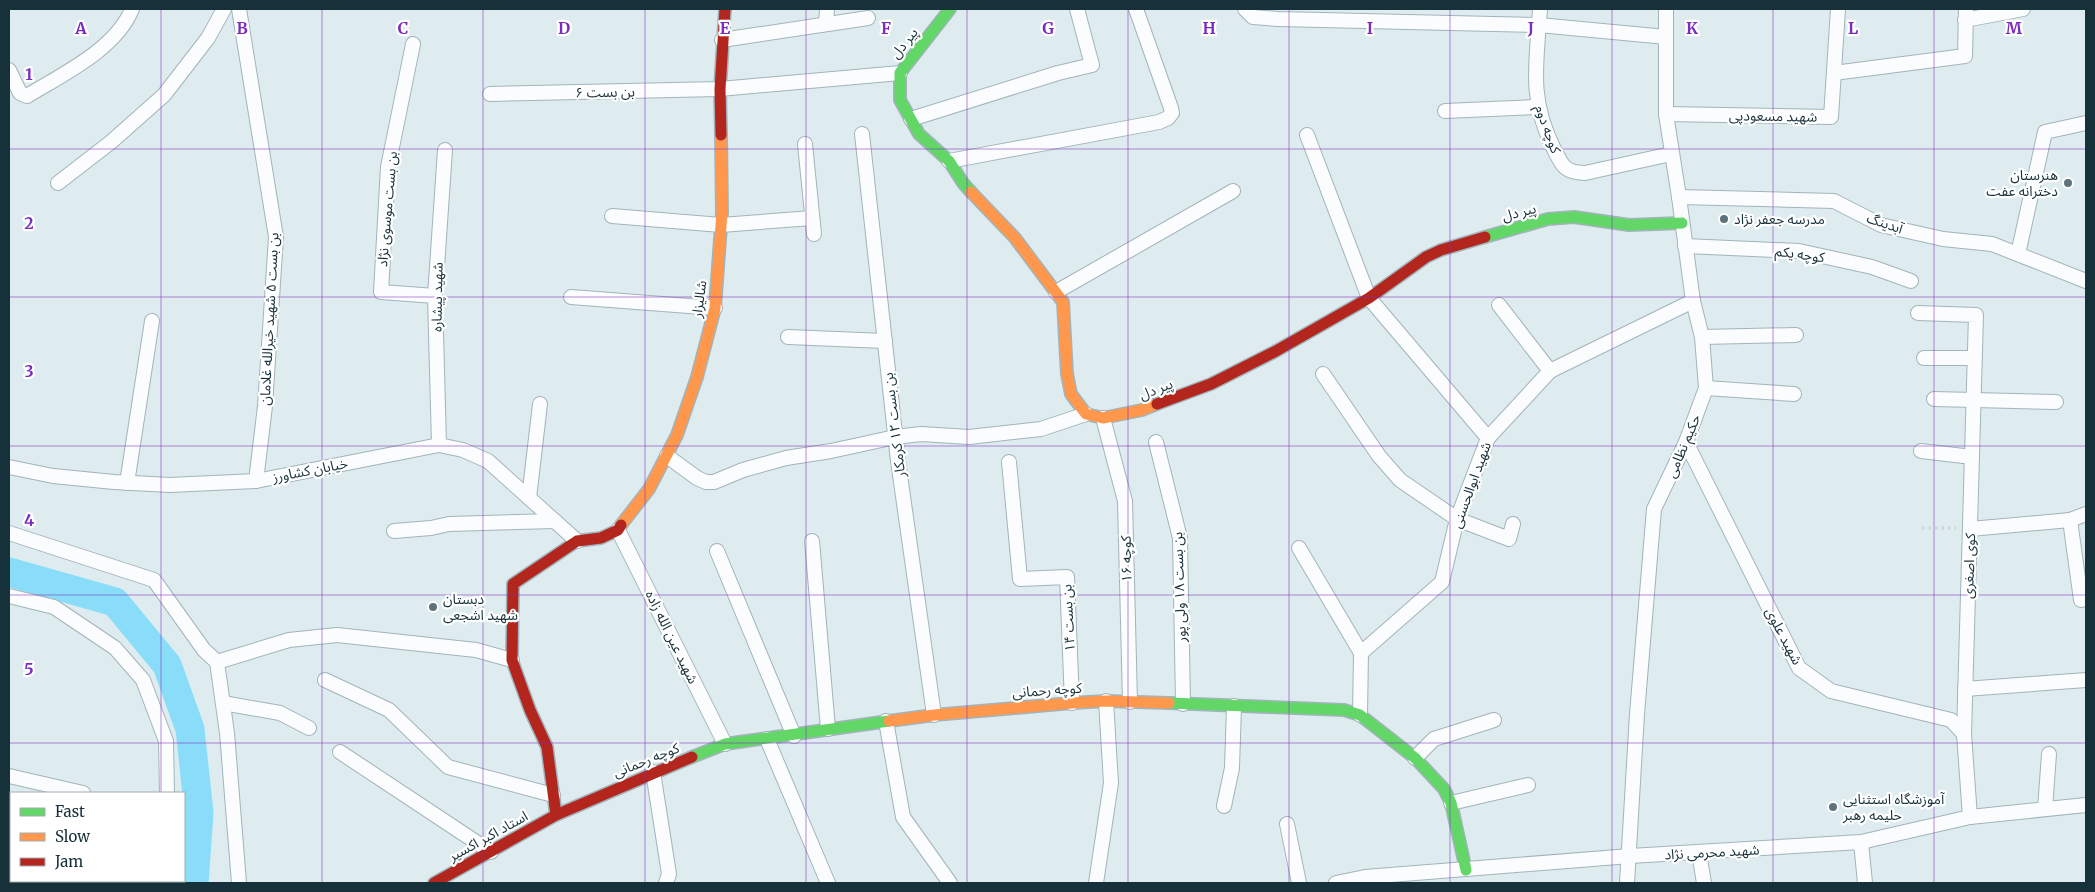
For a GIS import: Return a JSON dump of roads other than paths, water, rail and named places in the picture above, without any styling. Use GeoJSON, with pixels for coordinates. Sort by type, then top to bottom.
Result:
{"type":"FeatureCollection","features":[{"type":"Feature","properties":{"kind":"street"},"geometry":{"type":"LineString","coordinates":[[9,70],[20,93],[27,96],[77,65],[112,40],[132,9]]}},
{"type":"Feature","properties":{"kind":"street"},"geometry":{"type":"LineString","coordinates":[[58,183],[110,142],[164,95],[208,38],[224,9]]}},
{"type":"Feature","properties":{"kind":"street","name":"بن بست ۵ شهید خیرالله غلامان"},"geometry":{"type":"LineString","coordinates":[[239,9],[276,237],[265,406],[256,481]]}},
{"type":"Feature","properties":{"kind":"street","name":"شالیزار"},"geometry":{"type":"LineString","coordinates":[[618,530],[649,489],[677,435],[715,308],[721,225],[720,89],[725,9]]}},
{"type":"Feature","properties":{"kind":"street"},"geometry":{"type":"LineString","coordinates":[[826,24],[827,9]]}},
{"type":"Feature","properties":{"kind":"street","name":"پیر دل"},"geometry":{"type":"LineString","coordinates":[[950,9],[900,73],[900,100],[919,134],[949,161],[963,183],[1015,238],[1063,302],[1071,394],[1086,414],[1103,418],[1142,410],[1211,384],[1276,351],[1369,298],[1433,253],[1548,219],[1574,217],[1629,225],[1682,223]]}},
{"type":"Feature","properties":{"kind":"street"},"geometry":{"type":"LineString","coordinates":[[911,119],[1058,73],[1092,65],[1077,9]]}},
{"type":"Feature","properties":{"kind":"street"},"geometry":{"type":"LineString","coordinates":[[949,161],[1159,122],[1168,118],[1172,113],[1171,108],[1136,9]]}},
{"type":"Feature","properties":{"kind":"street"},"geometry":{"type":"LineString","coordinates":[[1245,9],[1253,17],[1278,19],[1539,25],[1666,37]]}},
{"type":"Feature","properties":{"kind":"street","name":"کوچه دوم"},"geometry":{"type":"LineString","coordinates":[[1540,9],[1535,72],[1537,107],[1549,139],[1563,167],[1574,172],[1585,173],[1671,154]]}},
{"type":"Feature","properties":{"kind":"street","name":"حکیم نظامی"},"geometry":{"type":"LineString","coordinates":[[1627,883],[1637,714],[1654,509],[1686,442],[1706,388],[1702,337],[1693,301],[1666,114],[1666,9]]}},
{"type":"Feature","properties":{"kind":"street","name":"شهید مسعودپی"},"geometry":{"type":"LineString","coordinates":[[1666,114],[1832,117],[1838,9]]}},
{"type":"Feature","properties":{"kind":"street"},"geometry":{"type":"LineString","coordinates":[[1834,73],[1965,56],[1965,14],[2023,9]]}},
{"type":"Feature","properties":{"kind":"street"},"geometry":{"type":"LineString","coordinates":[[722,40],[868,18]]}},
{"type":"Feature","properties":{"kind":"street","name":"بن بست موسوی نژاد"},"geometry":{"type":"LineString","coordinates":[[413,44],[388,167],[381,292],[435,296]]}},
{"type":"Feature","properties":{"kind":"street","name":"بن بست ۶"},"geometry":{"type":"LineString","coordinates":[[490,94],[720,89],[900,73]]}},
{"type":"Feature","properties":{"kind":"street"},"geometry":{"type":"LineString","coordinates":[[1445,112],[1537,107]]}},
{"type":"Feature","properties":{"kind":"street"},"geometry":{"type":"LineString","coordinates":[[2018,254],[2045,132],[2086,123]]}},
{"type":"Feature","properties":{"kind":"street","name":"بن بست ۱۲ کرمکار"},"geometry":{"type":"LineString","coordinates":[[862,134],[895,437],[934,714]]}},
{"type":"Feature","properties":{"kind":"street"},"geometry":{"type":"LineString","coordinates":[[1307,135],[1369,298],[1488,438]]}},
{"type":"Feature","properties":{"kind":"street"},"geometry":{"type":"LineString","coordinates":[[805,144],[814,234]]}},
{"type":"Feature","properties":{"kind":"street","name":"شهید پیشاره"},"geometry":{"type":"LineString","coordinates":[[439,445],[435,296],[446,150]]}},
{"type":"Feature","properties":{"kind":"street"},"geometry":{"type":"LineString","coordinates":[[1056,292],[1233,191]]}},
{"type":"Feature","properties":{"kind":"street","name":"آبدینگ"},"geometry":{"type":"LineString","coordinates":[[1679,197],[1834,202],[1881,225],[1943,239],[1992,244],[2086,280]]}},
{"type":"Feature","properties":{"kind":"street"},"geometry":{"type":"LineString","coordinates":[[612,216],[721,225],[812,218]]}},
{"type":"Feature","properties":{"kind":"street","name":"کوچه یکم"},"geometry":{"type":"LineString","coordinates":[[1685,246],[1799,251],[1872,267],[1912,281]]}},
{"type":"Feature","properties":{"kind":"street"},"geometry":{"type":"LineString","coordinates":[[571,297],[715,308]]}},
{"type":"Feature","properties":{"kind":"street","name":"شهید ابوالحسنی"},"geometry":{"type":"LineString","coordinates":[[1361,654],[1442,582],[1457,519],[1488,438],[1550,371],[1693,301]]}},
{"type":"Feature","properties":{"kind":"street"},"geometry":{"type":"LineString","coordinates":[[1499,304],[1550,371]]}},
{"type":"Feature","properties":{"kind":"street","name":"کوی اصغری"},"geometry":{"type":"LineString","coordinates":[[1918,313],[1976,315],[1964,734],[1970,816]]}},
{"type":"Feature","properties":{"kind":"street"},"geometry":{"type":"LineString","coordinates":[[127,483],[152,321]]}},
{"type":"Feature","properties":{"kind":"street"},"geometry":{"type":"LineString","coordinates":[[1702,337],[1796,335]]}},
{"type":"Feature","properties":{"kind":"street"},"geometry":{"type":"LineString","coordinates":[[788,337],[885,341]]}},
{"type":"Feature","properties":{"kind":"street"},"geometry":{"type":"LineString","coordinates":[[1924,358],[1974,358]]}},
{"type":"Feature","properties":{"kind":"street"},"geometry":{"type":"LineString","coordinates":[[1322,374],[1379,456],[1400,480],[1457,519],[1509,539],[1513,524]]}},
{"type":"Feature","properties":{"kind":"street"},"geometry":{"type":"LineString","coordinates":[[1706,388],[1794,394]]}},
{"type":"Feature","properties":{"kind":"street"},"geometry":{"type":"LineString","coordinates":[[1934,399],[2056,402]]}},
{"type":"Feature","properties":{"kind":"street"},"geometry":{"type":"LineString","coordinates":[[529,498],[540,404]]}},
{"type":"Feature","properties":{"kind":"street"},"geometry":{"type":"LineString","coordinates":[[666,456],[697,478],[706,482],[714,482],[743,470],[786,458],[831,451],[895,437],[921,434],[969,437],[1041,429],[1086,414]]}},
{"type":"Feature","properties":{"kind":"street","name":"کوچه ۱۶"},"geometry":{"type":"LineString","coordinates":[[1103,418],[1125,501],[1130,702]]}},
{"type":"Feature","properties":{"kind":"street","name":"بن بست ۱۸ ولی پور"},"geometry":{"type":"LineString","coordinates":[[1156,442],[1180,538],[1182,704]]}},
{"type":"Feature","properties":{"kind":"street","name":"شهید علوی"},"geometry":{"type":"LineString","coordinates":[[1686,442],[1799,668],[1831,692],[1951,720],[1964,734]]}},
{"type":"Feature","properties":{"kind":"street","name":"خیابان کشاورز"},"geometry":{"type":"LineString","coordinates":[[9,468],[53,476],[127,483],[170,485],[256,481],[439,445],[463,450],[488,462],[578,541]]}},
{"type":"Feature","properties":{"kind":"street"},"geometry":{"type":"LineString","coordinates":[[1921,451],[1972,457]]}},
{"type":"Feature","properties":{"kind":"street","name":"بن بست ۱۴"},"geometry":{"type":"LineString","coordinates":[[1010,462],[1020,580],[1067,577],[1072,703]]}},
{"type":"Feature","properties":{"kind":"street"},"geometry":{"type":"LineString","coordinates":[[1970,529],[2070,520],[2086,514]]}},
{"type":"Feature","properties":{"kind":"street"},"geometry":{"type":"LineString","coordinates":[[2070,520],[2081,600],[2086,599]]}},
{"type":"Feature","properties":{"kind":"street"},"geometry":{"type":"LineString","coordinates":[[394,531],[431,528],[449,524],[555,521]]}},
{"type":"Feature","properties":{"kind":"street"},"geometry":{"type":"LineString","coordinates":[[556,814],[547,747],[530,710],[512,660],[513,584],[578,541],[601,538],[618,530]]}},
{"type":"Feature","properties":{"kind":"street","name":"شهید عین الله زاده"},"geometry":{"type":"LineString","coordinates":[[618,530],[725,744]]}},
{"type":"Feature","properties":{"kind":"street"},"geometry":{"type":"LineString","coordinates":[[9,533],[154,580],[204,650],[217,662],[223,703],[239,883]]}},
{"type":"Feature","properties":{"kind":"street"},"geometry":{"type":"LineString","coordinates":[[812,541],[828,730]]}},
{"type":"Feature","properties":{"kind":"street"},"geometry":{"type":"LineString","coordinates":[[1299,548],[1361,654],[1360,715]]}},
{"type":"Feature","properties":{"kind":"street"},"geometry":{"type":"LineString","coordinates":[[717,551],[794,736]]}},
{"type":"Feature","properties":{"kind":"street"},"geometry":{"type":"LineString","coordinates":[[9,596],[54,607],[115,648],[143,680],[166,741],[167,792]]}},
{"type":"Feature","properties":{"kind":"street"},"geometry":{"type":"LineString","coordinates":[[217,662],[289,640],[337,635],[476,650],[512,660]]}},
{"type":"Feature","properties":{"kind":"street"},"geometry":{"type":"LineString","coordinates":[[325,680],[389,710],[448,767],[553,795]]}},
{"type":"Feature","properties":{"kind":"street"},"geometry":{"type":"LineString","coordinates":[[1965,689],[2086,680]]}},
{"type":"Feature","properties":{"kind":"street"},"geometry":{"type":"LineString","coordinates":[[1096,883],[1111,783],[1106,701]]}},
{"type":"Feature","properties":{"kind":"street","name":"کوچه رحمانی"},"geometry":{"type":"LineString","coordinates":[[556,814],[653,772],[725,744],[794,736],[934,714],[1106,701],[1344,710],[1360,715],[1415,758],[1444,789],[1451,803],[1466,870]]}},
{"type":"Feature","properties":{"kind":"street"},"geometry":{"type":"LineString","coordinates":[[223,703],[280,713],[309,728]]}},
{"type":"Feature","properties":{"kind":"street"},"geometry":{"type":"LineString","coordinates":[[1224,806],[1232,768],[1234,706]]}},
{"type":"Feature","properties":{"kind":"street"},"geometry":{"type":"LineString","coordinates":[[1415,758],[1434,739],[1494,720]]}},
{"type":"Feature","properties":{"kind":"street"},"geometry":{"type":"LineString","coordinates":[[886,721],[903,817],[950,883]]}},
{"type":"Feature","properties":{"kind":"street"},"geometry":{"type":"LineString","coordinates":[[768,739],[828,883]]}},
{"type":"Feature","properties":{"kind":"street"},"geometry":{"type":"LineString","coordinates":[[340,752],[492,852]]}},
{"type":"Feature","properties":{"kind":"street"},"geometry":{"type":"LineString","coordinates":[[2045,809],[2049,754]]}},
{"type":"Feature","properties":{"kind":"street"},"geometry":{"type":"LineString","coordinates":[[653,772],[669,874],[666,883]]}},
{"type":"Feature","properties":{"kind":"street"},"geometry":{"type":"LineString","coordinates":[[9,776],[79,792]]}},
{"type":"Feature","properties":{"kind":"street"},"geometry":{"type":"LineString","coordinates":[[1451,803],[1528,785]]}},
{"type":"Feature","properties":{"kind":"street","name":"شهید محرمی نژاد"},"geometry":{"type":"LineString","coordinates":[[1336,883],[1630,856],[1861,842],[1970,816],[2086,806]]}},
{"type":"Feature","properties":{"kind":"street","name":"استاد اکبر اکسیر"},"geometry":{"type":"LineString","coordinates":[[434,883],[492,852],[556,814]]}},
{"type":"Feature","properties":{"kind":"street"},"geometry":{"type":"LineString","coordinates":[[1287,824],[1299,883]]}},
{"type":"Feature","properties":{"kind":"street"},"geometry":{"type":"LineString","coordinates":[[1861,842],[1865,883]]}},
{"type":"Feature","properties":{"kind":"street"},"geometry":{"type":"LineString","coordinates":[[1700,852],[1704,883]]}},
{"type":"Feature","properties":{"kind":"waterway"},"geometry":{"type":"LineString","coordinates":[[9,572],[115,602],[167,665],[190,729],[199,813],[194,883]]}},
{"type":"Feature","properties":{"kind":"place","name":"هنرستان دخترانه عفت"},"geometry":{"type":"Point","coordinates":[2068,183]}},
{"type":"Feature","properties":{"kind":"place","name":"مدرسه جعفر نژاد"},"geometry":{"type":"Point","coordinates":[1724,219]}},
{"type":"Feature","properties":{"kind":"place","name":"دبستان شهید اشجعی"},"geometry":{"type":"Point","coordinates":[433,607]}},
{"type":"Feature","properties":{"kind":"place","name":"آموزشگاه استثنایی حلیمه رهبر"},"geometry":{"type":"Point","coordinates":[1833,807]}}]}
